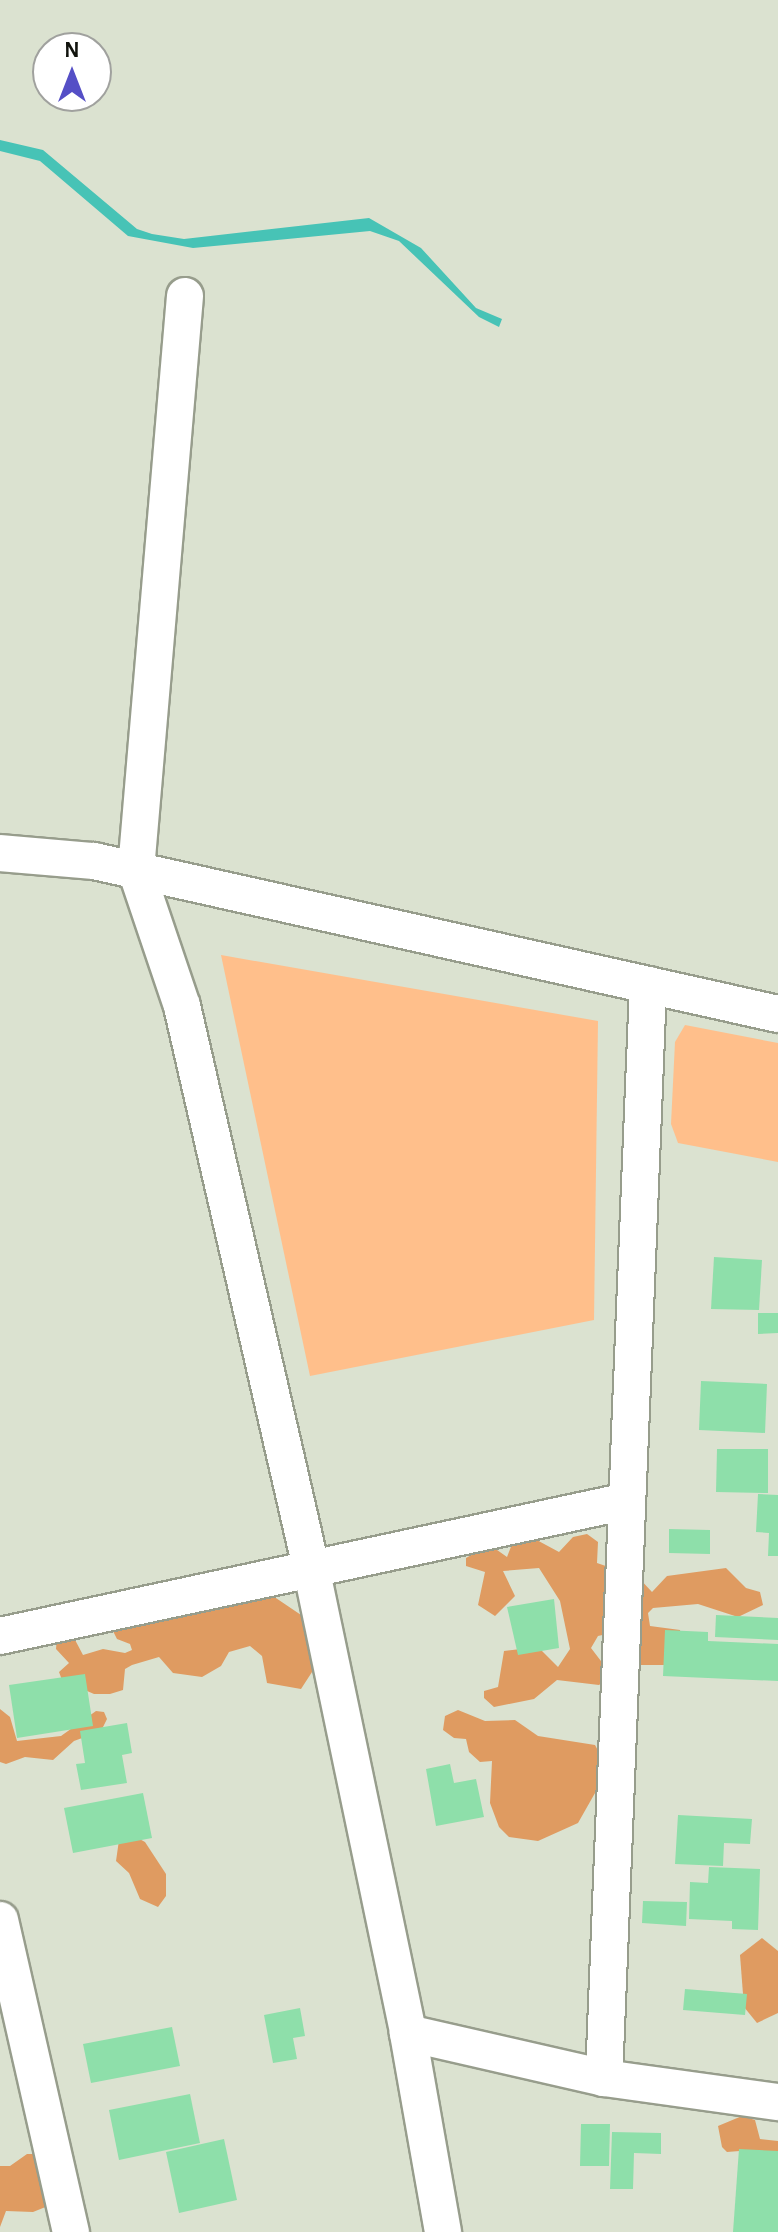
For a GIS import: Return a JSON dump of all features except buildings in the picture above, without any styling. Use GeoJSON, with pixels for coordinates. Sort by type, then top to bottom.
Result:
{"type":"FeatureCollection","features":[{"type":"Feature","properties":{"kind":"street"},"geometry":{"type":"LineString","coordinates":[[185,296],[136,870],[182,1006],[312,1572],[408,2033],[443,2232]]}},
{"type":"Feature","properties":{"kind":"street"},"geometry":{"type":"LineString","coordinates":[[0,853],[136,870],[778,1014]]}},
{"type":"Feature","properties":{"kind":"street"},"geometry":{"type":"LineString","coordinates":[[604,2078],[648,985]]}},
{"type":"Feature","properties":{"kind":"street"},"geometry":{"type":"LineString","coordinates":[[0,1636],[312,1572],[627,1501]]}},
{"type":"Feature","properties":{"kind":"street"},"geometry":{"type":"LineString","coordinates":[[0,1920],[71,2232]]}},
{"type":"Feature","properties":{"kind":"street"},"geometry":{"type":"LineString","coordinates":[[408,2033],[604,2078],[778,2102]]}},
{"type":"Feature","properties":{"kind":"shaded area"},"geometry":{"type":"Polygon","coordinates":[[[221,955],[598,1021],[594,1320],[310,1376],[221,955]]]}},
{"type":"Feature","properties":{"kind":"shaded area"},"geometry":{"type":"Polygon","coordinates":[[[685,1025],[778,1043],[778,1162],[678,1143],[671,1124],[675,1042],[685,1025]]]}},
{"type":"Feature","properties":{"kind":"shaded area"},"geometry":{"type":"Polygon","coordinates":[[[587,1534],[598,1542],[597,1563],[638,1577],[652,1592],[667,1576],[726,1568],[746,1588],[760,1592],[763,1605],[738,1617],[698,1604],[653,1608],[648,1613],[650,1626],[680,1630],[681,1637],[664,1665],[635,1665],[611,1633],[598,1636],[591,1648],[604,1665],[605,1680],[599,1685],[557,1680],[534,1699],[494,1707],[484,1698],[484,1691],[498,1687],[504,1651],[538,1647],[558,1667],[570,1649],[560,1601],[539,1568],[503,1571],[515,1596],[495,1616],[478,1605],[485,1572],[466,1566],[466,1558],[490,1545],[507,1557],[512,1544],[533,1538],[559,1552],[573,1537],[587,1534]]]}},
{"type":"Feature","properties":{"kind":"shaded area"},"geometry":{"type":"Polygon","coordinates":[[[267,1592],[304,1617],[313,1644],[312,1672],[301,1689],[267,1683],[262,1656],[250,1646],[229,1652],[221,1666],[202,1677],[173,1673],[159,1657],[132,1665],[125,1669],[123,1690],[110,1694],[94,1694],[62,1680],[59,1672],[69,1663],[56,1649],[57,1636],[73,1636],[83,1655],[103,1649],[125,1653],[132,1650],[130,1644],[117,1639],[111,1627],[171,1619],[267,1592]]]}},
{"type":"Feature","properties":{"kind":"shaded area"},"geometry":{"type":"Polygon","coordinates":[[[0,1709],[10,1717],[17,1741],[61,1736],[96,1711],[104,1712],[107,1719],[101,1731],[74,1741],[53,1760],[25,1757],[6,1764],[0,1762],[0,1709]]]}},
{"type":"Feature","properties":{"kind":"shaded area"},"geometry":{"type":"Polygon","coordinates":[[[458,1710],[485,1721],[515,1720],[538,1736],[595,1745],[602,1758],[599,1786],[578,1823],[538,1841],[509,1837],[499,1827],[490,1803],[492,1761],[480,1762],[469,1752],[466,1739],[454,1738],[443,1730],[445,1716],[458,1710]]]}},
{"type":"Feature","properties":{"kind":"shaded area"},"geometry":{"type":"Polygon","coordinates":[[[132,1835],[145,1842],[166,1874],[166,1896],[158,1907],[140,1899],[129,1873],[116,1861],[119,1840],[132,1835]]]}},
{"type":"Feature","properties":{"kind":"shaded area"},"geometry":{"type":"Polygon","coordinates":[[[762,1938],[778,1951],[778,2013],[757,2023],[744,2007],[740,1955],[762,1938]]]}},
{"type":"Feature","properties":{"kind":"shaded area"},"geometry":{"type":"Polygon","coordinates":[[[742,2116],[755,2120],[760,2139],[778,2141],[778,2178],[752,2150],[727,2152],[722,2147],[718,2126],[742,2116]]]}},
{"type":"Feature","properties":{"kind":"shaded area"},"geometry":{"type":"Polygon","coordinates":[[[27,2154],[49,2154],[40,2185],[53,2204],[33,2212],[6,2211],[0,2227],[0,2166],[10,2166],[27,2154]]]}},
{"type":"Feature","properties":{"kind":"water"},"geometry":{"type":"Polygon","coordinates":[[[0,140],[43,150],[137,229],[152,234],[184,239],[369,218],[421,248],[476,308],[502,319],[499,327],[479,317],[399,241],[370,231],[193,248],[128,236],[40,161],[0,151],[0,140]]]}}]}
